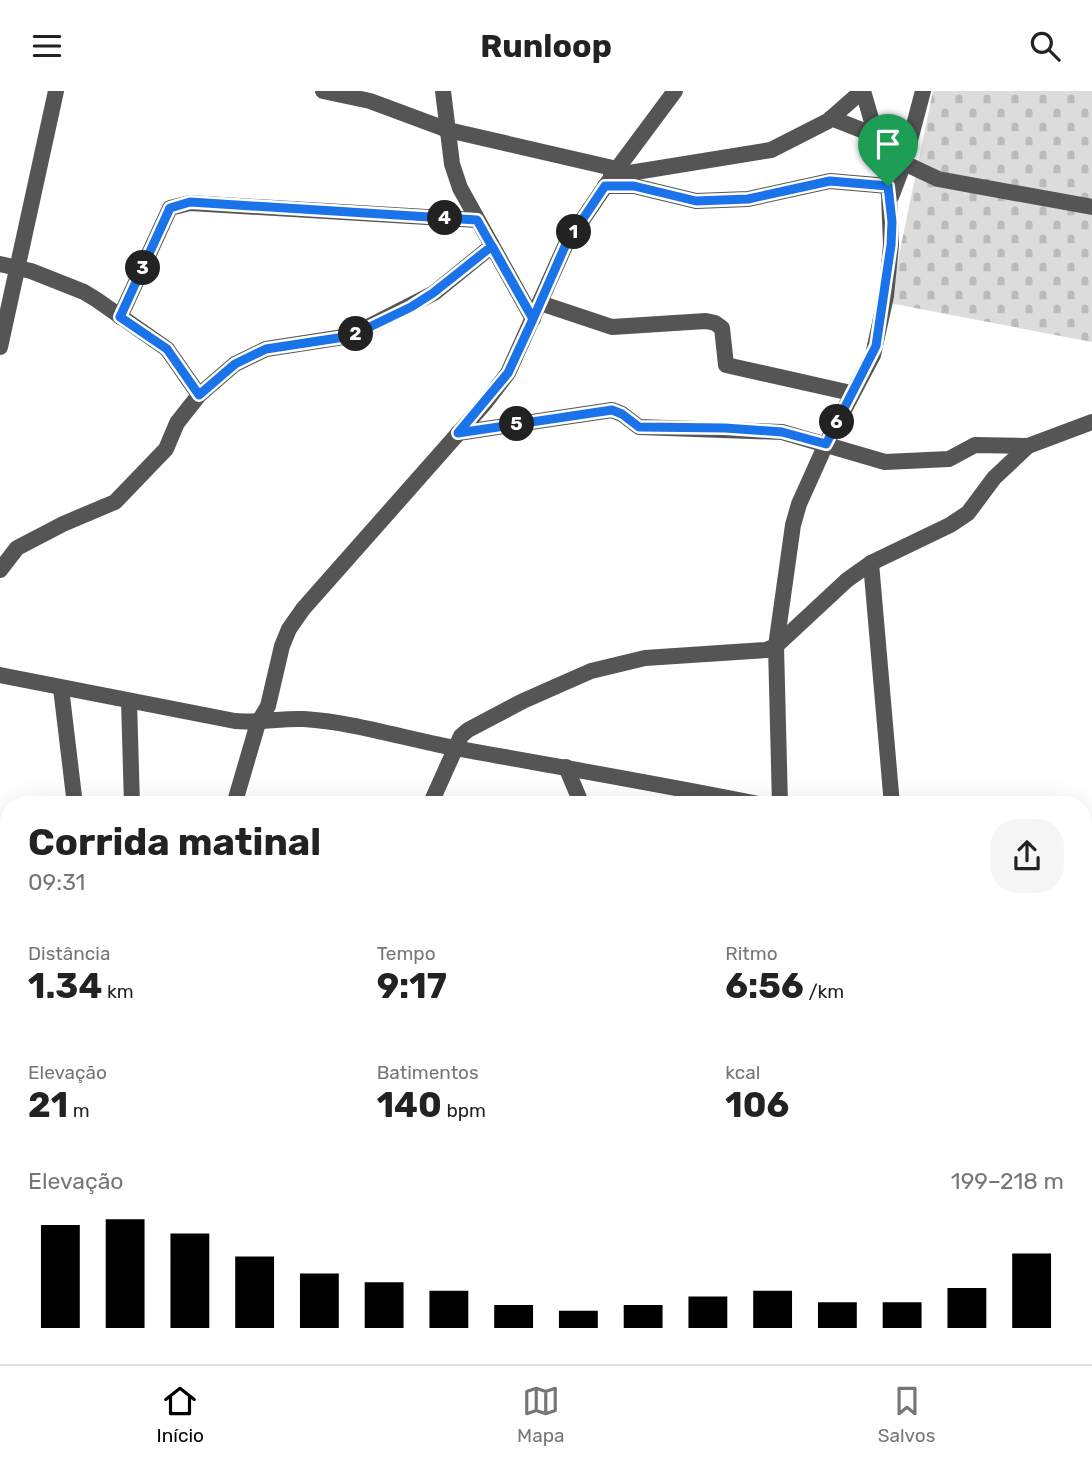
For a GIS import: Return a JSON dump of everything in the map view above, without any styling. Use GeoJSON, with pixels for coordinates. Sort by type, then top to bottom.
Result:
{"type":"FeatureCollection","features":[{"type":"Feature","properties":{"kind":"street"},"geometry":{"type":"LineString","coordinates":[[0,347],[56,91]]}},
{"type":"Feature","properties":{"kind":"street"},"geometry":{"type":"LineString","coordinates":[[323,91],[370,101],[448,130],[634,186],[696,201],[748,199],[830,181],[889,192]]}},
{"type":"Feature","properties":{"kind":"street"},"geometry":{"type":"LineString","coordinates":[[443,91],[456,176],[477,220],[533,319]]}},
{"type":"Feature","properties":{"kind":"street"},"geometry":{"type":"LineString","coordinates":[[237,796],[258,723],[268,706],[282,646],[289,629],[303,609],[508,373],[566,244],[611,177],[675,91]]}},
{"type":"Feature","properties":{"kind":"street"},"geometry":{"type":"LineString","coordinates":[[611,177],[771,149],[831,118],[863,91],[877,136],[889,192],[891,245],[876,346],[826,444],[793,524],[776,646],[780,796]]}},
{"type":"Feature","properties":{"kind":"street"},"geometry":{"type":"LineString","coordinates":[[889,192],[904,163],[923,91]]}},
{"type":"Feature","properties":{"kind":"street"},"geometry":{"type":"LineString","coordinates":[[831,118],[877,136],[904,163],[938,179],[1092,208]]}},
{"type":"Feature","properties":{"kind":"street"},"geometry":{"type":"LineString","coordinates":[[120,317],[170,208],[176,205],[190,202],[477,220]]}},
{"type":"Feature","properties":{"kind":"street"},"geometry":{"type":"LineString","coordinates":[[0,569],[17,548],[63,524],[115,502],[166,449],[177,423],[199,395],[235,364],[266,349],[351,336],[411,307],[433,293],[492,246]]}},
{"type":"Feature","properties":{"kind":"street"},"geometry":{"type":"LineString","coordinates":[[0,264],[19,267],[84,292],[167,349],[199,395]]}},
{"type":"Feature","properties":{"kind":"street"},"geometry":{"type":"LineString","coordinates":[[540,303],[612,327],[706,321],[715,323],[722,328],[726,365],[851,393]]}},
{"type":"Feature","properties":{"kind":"street"},"geometry":{"type":"LineString","coordinates":[[458,433],[612,410],[639,427],[782,432],[893,462],[949,459],[975,445],[1028,446],[1092,422]]}},
{"type":"Feature","properties":{"kind":"street"},"geometry":{"type":"LineString","coordinates":[[434,796],[461,736],[468,730],[523,701],[590,671],[645,658],[756,651],[776,646],[839,587],[871,563],[950,525],[968,513],[993,478],[1028,446]]}},
{"type":"Feature","properties":{"kind":"street"},"geometry":{"type":"LineString","coordinates":[[871,563],[891,796]]}},
{"type":"Feature","properties":{"kind":"street"},"geometry":{"type":"LineString","coordinates":[[0,675],[235,721],[258,723],[302,719],[716,796]]}},
{"type":"Feature","properties":{"kind":"street"},"geometry":{"type":"LineString","coordinates":[[61,688],[74,796]]}},
{"type":"Feature","properties":{"kind":"street"},"geometry":{"type":"LineString","coordinates":[[129,701],[132,796]]}},
{"type":"Feature","properties":{"kind":"street"},"geometry":{"type":"LineString","coordinates":[[566,767],[579,796]]}},
{"type":"Feature","properties":{"kind":"green space"},"geometry":{"type":"Polygon","coordinates":[[[933,91],[1092,91],[1092,342],[889,303],[933,91]]]}},
{"type":"Feature","properties":{"kind":"route"},"geometry":{"type":"LineString","coordinates":[[888,186],[830,181],[748,199],[696,201],[634,186],[605,186],[566,244],[533,319],[492,246],[411,307],[351,336],[266,349],[235,364],[199,395],[167,349],[120,317],[170,208],[176,205],[190,202],[477,220],[492,246],[533,319],[508,373],[458,433],[612,410],[639,427],[782,432],[826,444],[876,346],[886,296],[891,245],[892,222],[888,186]]}}]}
